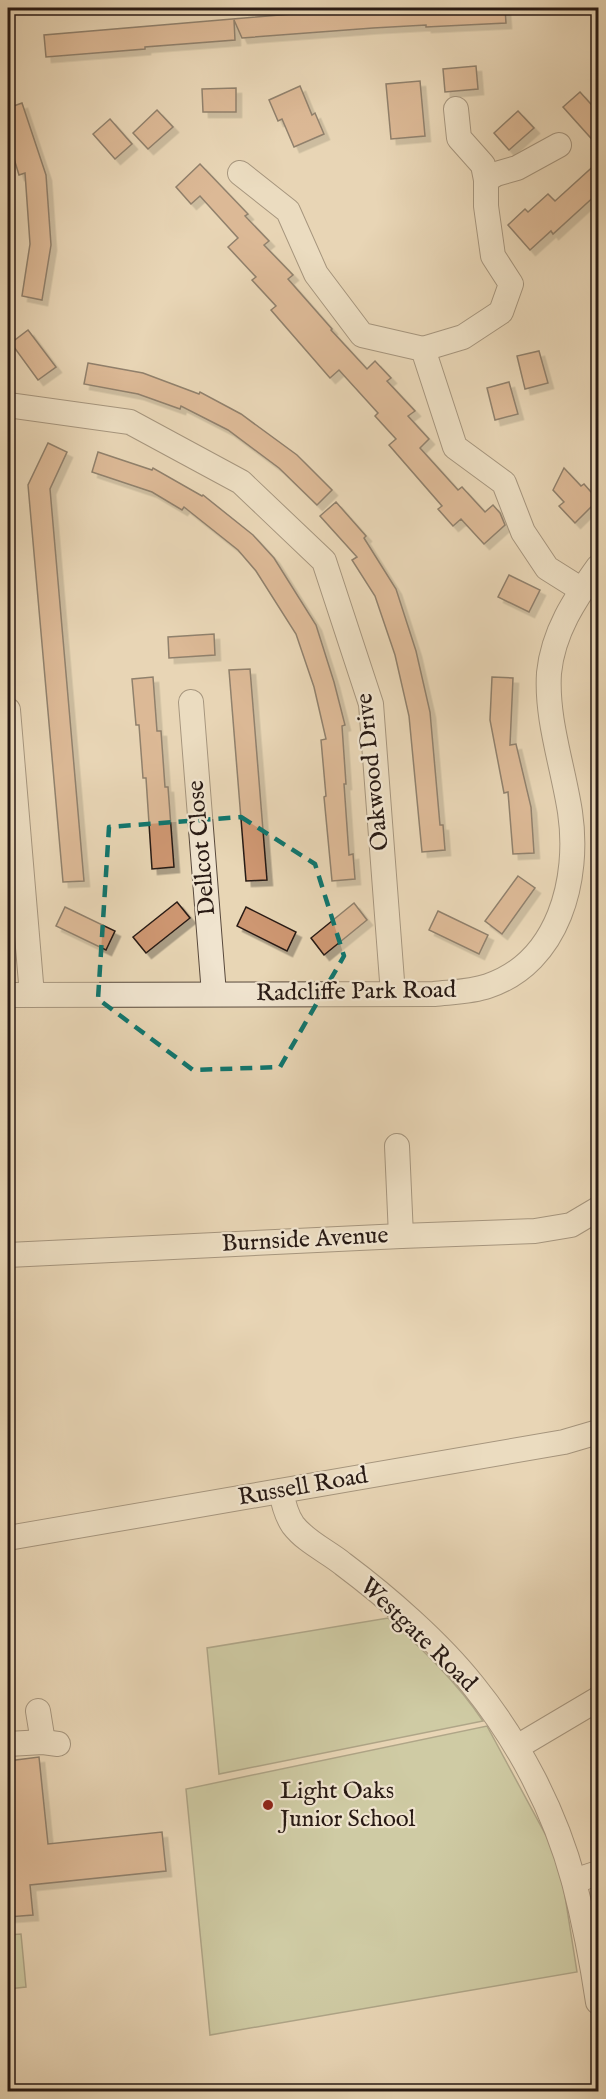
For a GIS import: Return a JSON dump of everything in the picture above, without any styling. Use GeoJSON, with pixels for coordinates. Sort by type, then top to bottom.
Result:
{"type":"FeatureCollection","features":[{"type":"Feature","properties":{"kind":"street"},"geometry":{"type":"LineString","coordinates":[[240,173],[288,211],[316,274],[362,335],[423,349],[463,337],[501,312],[511,284],[493,256],[483,165],[459,138],[456,109]]}},
{"type":"Feature","properties":{"kind":"street"},"geometry":{"type":"LineString","coordinates":[[486,180],[495,174],[517,168],[559,145]]}},
{"type":"Feature","properties":{"kind":"street"},"geometry":{"type":"LineString","coordinates":[[423,349],[455,447],[504,483],[523,532],[547,568],[582,590]]}},
{"type":"Feature","properties":{"kind":"street","name":"Oakwood Drive"},"geometry":{"type":"LineString","coordinates":[[8,405],[130,422],[241,482],[324,561],[371,704],[393,994]]}},
{"type":"Feature","properties":{"kind":"street","name":"Radcliffe Park Road"},"geometry":{"type":"LineString","coordinates":[[8,995],[434,994],[471,990],[496,982],[519,970],[534,957],[556,924],[570,877],[572,832],[551,708],[549,674],[556,638],[563,621],[598,567]]}},
{"type":"Feature","properties":{"kind":"street","name":"Dellcot Close"},"geometry":{"type":"LineString","coordinates":[[191,702],[214,994]]}},
{"type":"Feature","properties":{"kind":"street"},"geometry":{"type":"LineString","coordinates":[[8,710],[32,994]]}},
{"type":"Feature","properties":{"kind":"street"},"geometry":{"type":"LineString","coordinates":[[397,1146],[401,1236]]}},
{"type":"Feature","properties":{"kind":"street","name":"Burnside Avenue"},"geometry":{"type":"LineString","coordinates":[[8,1255],[547,1230],[571,1225],[598,1209]]}},
{"type":"Feature","properties":{"kind":"street","name":"Russell Road"},"geometry":{"type":"LineString","coordinates":[[8,1538],[564,1442],[598,1432]]}},
{"type":"Feature","properties":{"kind":"street","name":"Westgate Road"},"geometry":{"type":"LineString","coordinates":[[281,1491],[292,1524],[307,1539],[352,1571],[443,1651],[478,1691],[518,1747],[555,1824],[574,1881],[598,2002]]}},
{"type":"Feature","properties":{"kind":"street"},"geometry":{"type":"LineString","coordinates":[[518,1747],[598,1699]]}},
{"type":"Feature","properties":{"kind":"street"},"geometry":{"type":"LineString","coordinates":[[8,1744],[50,1743],[38,1711]]}},
{"type":"Feature","properties":{"kind":"street"},"geometry":{"type":"LineString","coordinates":[[574,1881],[598,1873]]}},
{"type":"Feature","properties":{"kind":"highlighted area"},"geometry":{"type":"Polygon","coordinates":[[[241,817],[315,864],[344,956],[280,1067],[193,1070],[98,999],[109,827],[241,817]]]}},
{"type":"Feature","properties":{"kind":"green space"},"geometry":{"type":"Polygon","coordinates":[[[388,1618],[451,1680],[483,1721],[219,1774],[207,1648],[388,1618]]]}},
{"type":"Feature","properties":{"kind":"green space"},"geometry":{"type":"Polygon","coordinates":[[[487,1726],[557,1856],[577,1972],[210,2035],[186,1789],[487,1726]]]}},
{"type":"Feature","properties":{"kind":"green space"},"geometry":{"type":"Polygon","coordinates":[[[21,1934],[26,1987],[8,1989],[8,1935],[21,1934]]]}},
{"type":"Feature","properties":{"kind":"building"},"geometry":{"type":"Polygon","coordinates":[[[364,8],[505,8],[506,23],[373,28],[242,38],[234,20],[235,40],[46,57],[44,35],[364,8]]]}},
{"type":"Feature","properties":{"kind":"building"},"geometry":{"type":"Polygon","coordinates":[[[476,66],[478,89],[445,92],[443,69],[476,66]]]}},
{"type":"Feature","properties":{"kind":"building"},"geometry":{"type":"Polygon","coordinates":[[[420,81],[425,136],[391,139],[386,84],[420,81]]]}},
{"type":"Feature","properties":{"kind":"building"},"geometry":{"type":"Polygon","coordinates":[[[300,86],[312,115],[315,113],[324,134],[294,147],[282,119],[278,121],[269,100],[300,86]]]}},
{"type":"Feature","properties":{"kind":"building"},"geometry":{"type":"Polygon","coordinates":[[[236,88],[236,112],[203,112],[202,89],[236,88]]]}},
{"type":"Feature","properties":{"kind":"building"},"geometry":{"type":"Polygon","coordinates":[[[580,92],[598,112],[598,146],[563,107],[580,92]]]}},
{"type":"Feature","properties":{"kind":"building"},"geometry":{"type":"Polygon","coordinates":[[[22,103],[46,175],[51,245],[42,300],[22,296],[30,244],[25,173],[19,175],[8,139],[8,108],[22,103]]]}},
{"type":"Feature","properties":{"kind":"building"},"geometry":{"type":"Polygon","coordinates":[[[157,110],[173,127],[148,149],[133,133],[157,110]]]}},
{"type":"Feature","properties":{"kind":"building"},"geometry":{"type":"Polygon","coordinates":[[[518,111],[534,128],[509,150],[494,133],[518,111]]]}},
{"type":"Feature","properties":{"kind":"building"},"geometry":{"type":"Polygon","coordinates":[[[110,119],[132,144],[115,159],[93,134],[110,119]]]}},
{"type":"Feature","properties":{"kind":"building"},"geometry":{"type":"Polygon","coordinates":[[[598,162],[598,193],[553,234],[551,231],[530,250],[508,225],[525,209],[528,212],[548,194],[555,201],[598,162]]]}},
{"type":"Feature","properties":{"kind":"building"},"geometry":{"type":"Polygon","coordinates":[[[200,164],[248,214],[245,216],[269,241],[264,245],[293,275],[288,279],[331,330],[367,369],[375,361],[391,378],[387,381],[415,411],[408,416],[429,439],[420,448],[458,490],[462,487],[485,512],[493,505],[500,513],[505,525],[484,544],[461,519],[453,526],[438,509],[442,506],[389,445],[396,439],[375,416],[378,413],[339,370],[330,378],[271,310],[276,306],[252,280],[256,277],[228,247],[238,238],[200,196],[191,204],[176,187],[200,164]]]}},
{"type":"Feature","properties":{"kind":"building"},"geometry":{"type":"Polygon","coordinates":[[[28,330],[56,367],[38,380],[11,343],[28,330]]]}},
{"type":"Feature","properties":{"kind":"building"},"geometry":{"type":"Polygon","coordinates":[[[539,351],[548,383],[525,389],[517,356],[539,351]]]}},
{"type":"Feature","properties":{"kind":"building"},"geometry":{"type":"Polygon","coordinates":[[[88,363],[143,373],[199,394],[200,392],[241,414],[297,455],[332,490],[317,505],[279,468],[228,430],[181,406],[180,409],[138,394],[84,384],[88,363]]]}},
{"type":"Feature","properties":{"kind":"building"},"geometry":{"type":"Polygon","coordinates":[[[509,382],[518,414],[495,420],[487,388],[509,382]]]}},
{"type":"Feature","properties":{"kind":"building"},"geometry":{"type":"Polygon","coordinates":[[[48,443],[67,452],[50,489],[84,881],[63,882],[28,485],[48,443]]]}},
{"type":"Feature","properties":{"kind":"building"},"geometry":{"type":"Polygon","coordinates":[[[98,452],[152,470],[153,468],[203,495],[253,535],[274,558],[316,625],[345,725],[342,726],[346,784],[344,784],[349,855],[353,854],[355,879],[332,881],[321,740],[326,739],[314,687],[296,634],[256,571],[238,550],[184,507],[182,510],[152,492],[92,472],[98,452]]]}},
{"type":"Feature","properties":{"kind":"building"},"geometry":{"type":"Polygon","coordinates":[[[564,468],[581,486],[584,484],[598,500],[575,523],[559,506],[564,502],[553,490],[564,468]]]}},
{"type":"Feature","properties":{"kind":"building"},"geometry":{"type":"Polygon","coordinates":[[[336,502],[366,536],[364,538],[396,589],[416,651],[430,712],[440,825],[443,825],[445,850],[422,852],[409,716],[395,655],[375,596],[352,560],[357,557],[320,516],[336,502]]]}},
{"type":"Feature","properties":{"kind":"building"},"geometry":{"type":"Polygon","coordinates":[[[509,575],[540,590],[529,612],[498,597],[509,575]]]}},
{"type":"Feature","properties":{"kind":"building"},"geometry":{"type":"Polygon","coordinates":[[[214,634],[215,655],[169,658],[168,637],[214,634]]]}},
{"type":"Feature","properties":{"kind":"building"},"geometry":{"type":"Polygon","coordinates":[[[250,669],[267,880],[246,881],[229,670],[250,669]]]}},
{"type":"Feature","properties":{"kind":"building"},"geometry":{"type":"Polygon","coordinates":[[[153,677],[157,731],[161,731],[165,787],[168,787],[174,867],[152,869],[146,778],[143,778],[139,725],[136,725],[132,679],[153,677]]]}},
{"type":"Feature","properties":{"kind":"building"},"geometry":{"type":"Polygon","coordinates":[[[492,677],[513,678],[510,745],[516,744],[531,807],[534,853],[513,854],[508,792],[504,793],[490,720],[492,677]]]}},
{"type":"Feature","properties":{"kind":"building"},"geometry":{"type":"Polygon","coordinates":[[[518,876],[535,888],[502,934],[485,921],[518,876]]]}},
{"type":"Feature","properties":{"kind":"building"},"geometry":{"type":"Polygon","coordinates":[[[177,902],[190,918],[146,953],[133,937],[177,902]]]}},
{"type":"Feature","properties":{"kind":"building"},"geometry":{"type":"Polygon","coordinates":[[[354,903],[367,920],[324,955],[311,938],[354,903]]]}},
{"type":"Feature","properties":{"kind":"building"},"geometry":{"type":"Polygon","coordinates":[[[65,907],[115,931],[106,950],[56,926],[65,907]]]}},
{"type":"Feature","properties":{"kind":"building"},"geometry":{"type":"Polygon","coordinates":[[[246,907],[296,932],[287,951],[237,926],[246,907]]]}},
{"type":"Feature","properties":{"kind":"building"},"geometry":{"type":"Polygon","coordinates":[[[438,911],[488,935],[479,954],[429,930],[438,911]]]}},
{"type":"Feature","properties":{"kind":"building"},"geometry":{"type":"Polygon","coordinates":[[[39,1757],[48,1844],[162,1832],[166,1871],[30,1885],[33,1915],[8,1917],[8,1761],[39,1757]]]}},
{"type":"Feature","properties":{"kind":"place","name":"Light Oaks Junior School"},"geometry":{"type":"Point","coordinates":[268,1805]}}]}
